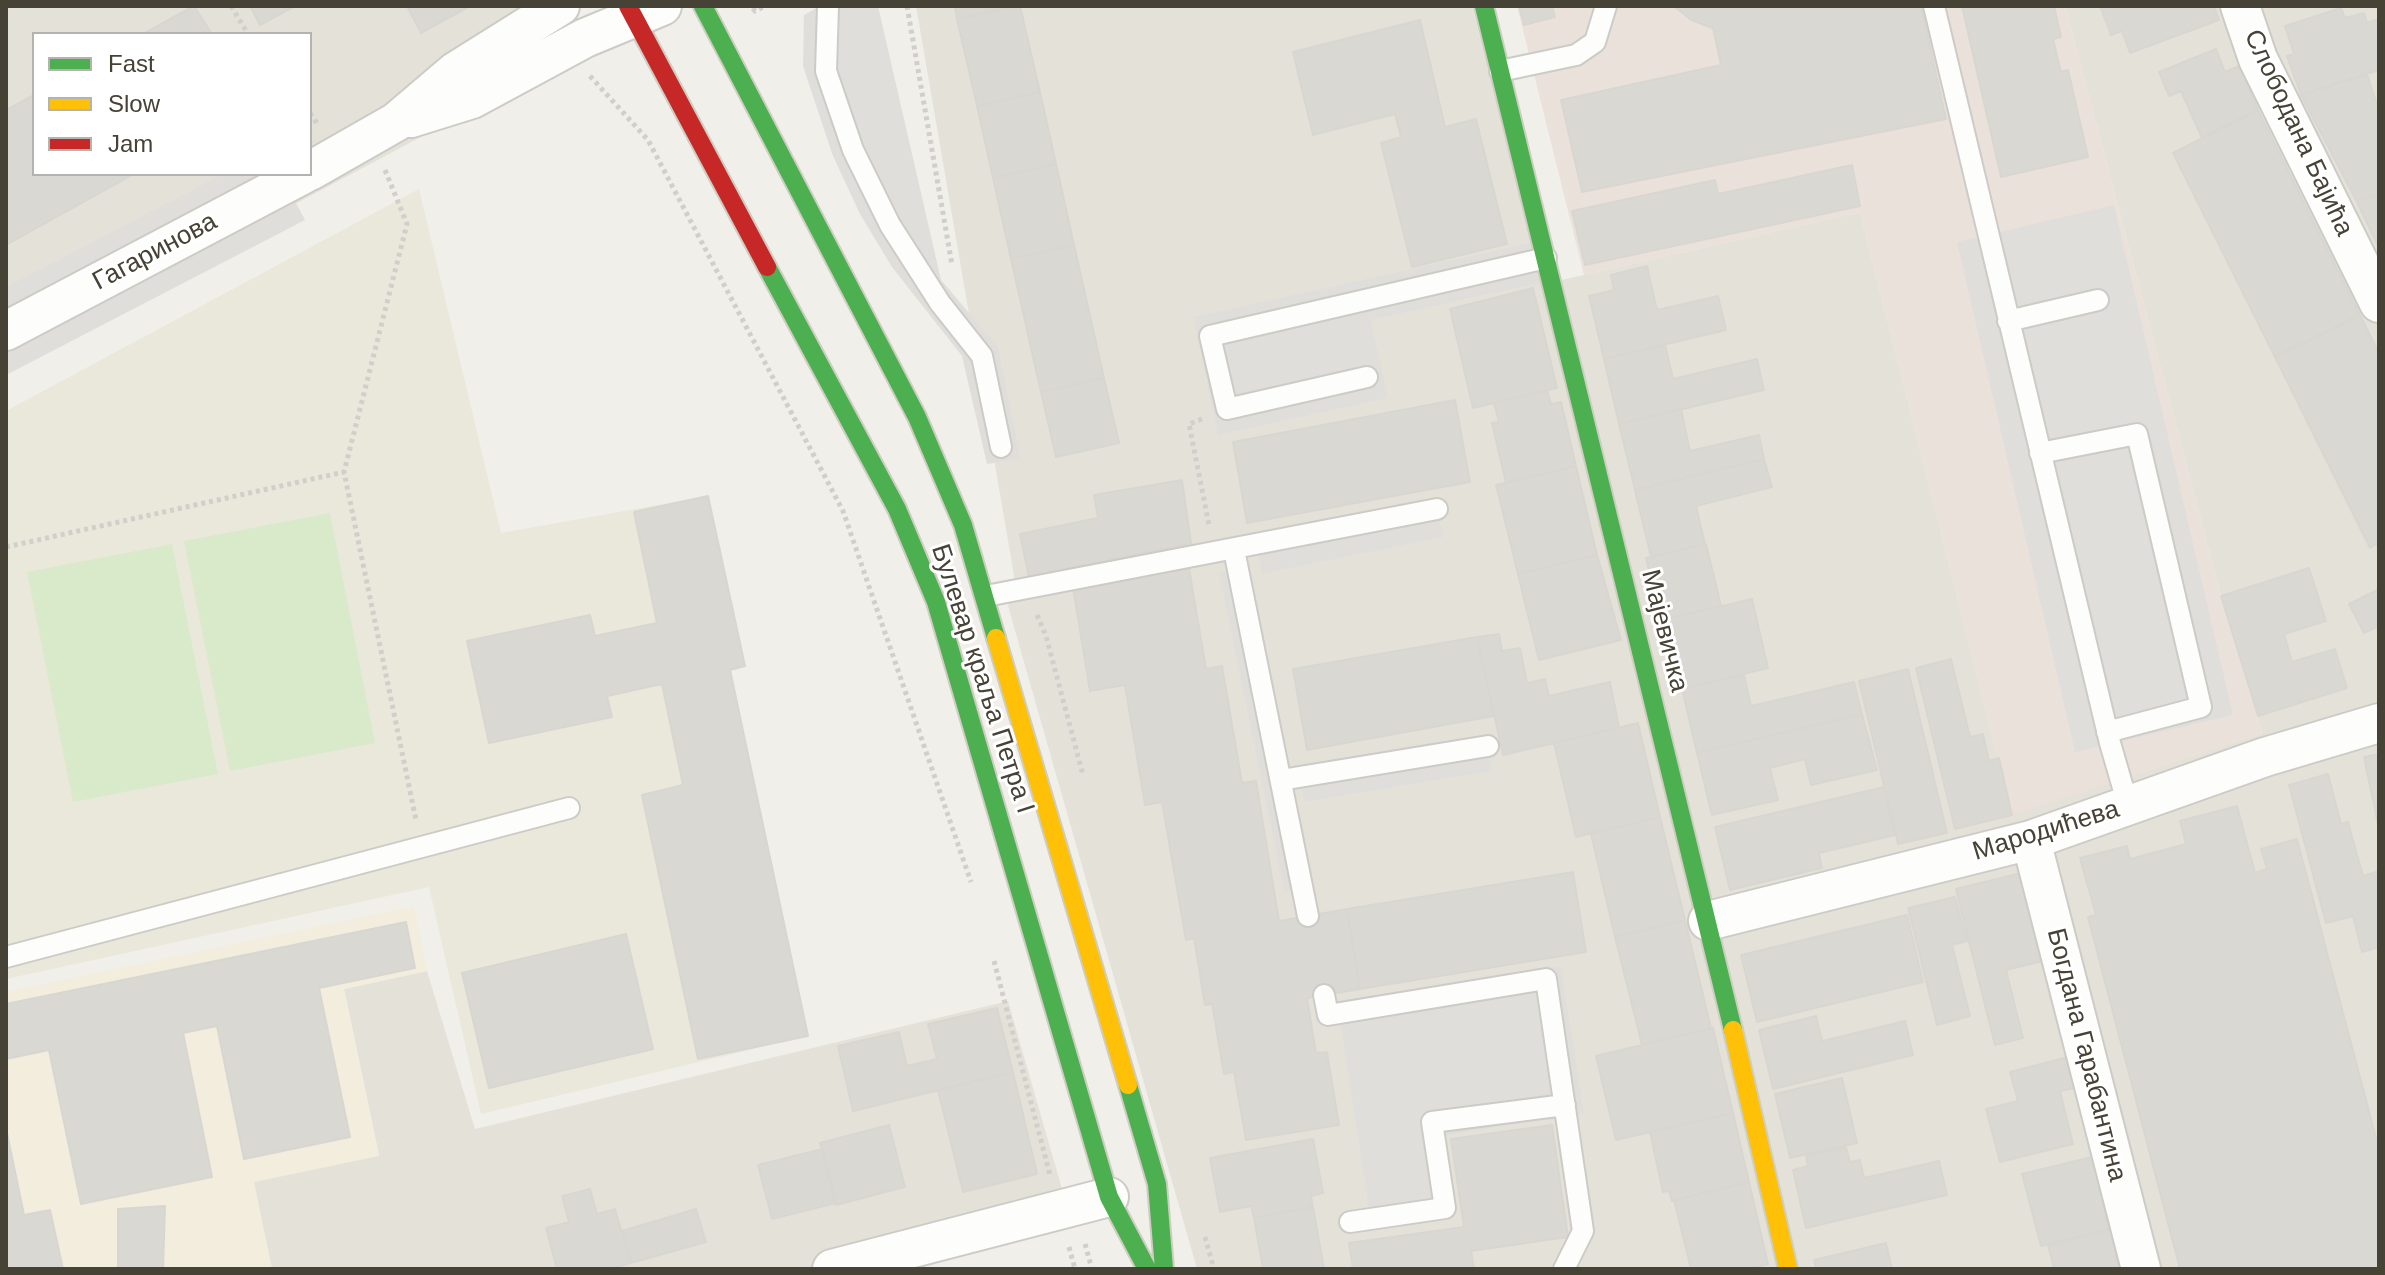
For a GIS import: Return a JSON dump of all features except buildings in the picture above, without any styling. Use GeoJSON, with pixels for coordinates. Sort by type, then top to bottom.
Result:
{"type":"FeatureCollection","features":[{"type":"Feature","properties":{"kind":"street"},"geometry":{"type":"LineString","coordinates":[[312,170],[383,130],[456,71],[560,6]]}},
{"type":"Feature","properties":{"kind":"street","name":"Булевар краља Петра I"},"geometry":{"type":"LineString","coordinates":[[703,6],[917,417],[963,525],[1157,1184],[1164,1269]]}},
{"type":"Feature","properties":{"kind":"street","name":"Мајевичка"},"geometry":{"type":"LineString","coordinates":[[1484,6],[1708,921],[1788,1269]]}},
{"type":"Feature","properties":{"kind":"street","name":"Слободана Бајића"},"geometry":{"type":"LineString","coordinates":[[2240,6],[2258,59],[2379,303]]}},
{"type":"Feature","properties":{"kind":"street"},"geometry":{"type":"LineString","coordinates":[[383,130],[472,99],[641,10]]}},
{"type":"Feature","properties":{"kind":"street","name":"Булевар краља Петра I"},"geometry":{"type":"LineString","coordinates":[[641,10],[897,509],[936,602],[1081,1205],[1147,1269]]}},
{"type":"Feature","properties":{"kind":"street","name":"Гагаринова"},"geometry":{"type":"LineString","coordinates":[[6,331],[300,176]]}},
{"type":"Feature","properties":{"kind":"street","name":"Мародићева"},"geometry":{"type":"LineString","coordinates":[[1708,921],[2031,840],[2280,752],[2379,723]]}},
{"type":"Feature","properties":{"kind":"street","name":"Богдана Гарабантина"},"geometry":{"type":"LineString","coordinates":[[2031,840],[2141,1269]]}},
{"type":"Feature","properties":{"kind":"street"},"geometry":{"type":"LineString","coordinates":[[832,1269],[1081,1205]]}},
{"type":"Feature","properties":{"kind":"lane"},"geometry":{"type":"LineString","coordinates":[[828,6],[826,71],[853,150],[890,225],[940,303],[982,356],[1001,447]]}},
{"type":"Feature","properties":{"kind":"lane"},"geometry":{"type":"LineString","coordinates":[[1500,71],[1576,55],[1595,42],[1606,6]]}},
{"type":"Feature","properties":{"kind":"lane"},"geometry":{"type":"LineString","coordinates":[[1934,6],[2107,732],[2128,805]]}},
{"type":"Feature","properties":{"kind":"lane"},"geometry":{"type":"LineString","coordinates":[[1367,377],[1227,409],[1210,336],[1546,258]]}},
{"type":"Feature","properties":{"kind":"lane"},"geometry":{"type":"LineString","coordinates":[[2008,321],[2098,300]]}},
{"type":"Feature","properties":{"kind":"lane"},"geometry":{"type":"LineString","coordinates":[[2040,453],[2137,434],[2201,707],[2107,732]]}},
{"type":"Feature","properties":{"kind":"lane"},"geometry":{"type":"LineString","coordinates":[[986,596],[1437,509]]}},
{"type":"Feature","properties":{"kind":"lane"},"geometry":{"type":"LineString","coordinates":[[1225,552],[1281,780],[1308,916]]}},
{"type":"Feature","properties":{"kind":"lane"},"geometry":{"type":"LineString","coordinates":[[1281,780],[1488,746]]}},
{"type":"Feature","properties":{"kind":"lane"},"geometry":{"type":"LineString","coordinates":[[6,957],[569,808]]}},
{"type":"Feature","properties":{"kind":"lane"},"geometry":{"type":"LineString","coordinates":[[1324,995],[1328,1015],[1546,979],[1583,1231],[1564,1269]]}},
{"type":"Feature","properties":{"kind":"lane"},"geometry":{"type":"LineString","coordinates":[[1350,1222],[1445,1208],[1432,1122],[1565,1105]]}},
{"type":"Feature","properties":{"kind":"path"},"geometry":{"type":"LineString","coordinates":[[231,6],[247,32]]}},
{"type":"Feature","properties":{"kind":"path"},"geometry":{"type":"LineString","coordinates":[[752,6],[755,11],[765,6]]}},
{"type":"Feature","properties":{"kind":"path"},"geometry":{"type":"LineString","coordinates":[[566,50],[648,140],[843,511],[973,888]]}},
{"type":"Feature","properties":{"kind":"path"},"geometry":{"type":"LineString","coordinates":[[383,130],[407,224],[344,472],[422,849]]}},
{"type":"Feature","properties":{"kind":"path"},"geometry":{"type":"LineString","coordinates":[[1225,552],[1189,424],[1227,409]]}},
{"type":"Feature","properties":{"kind":"path"},"geometry":{"type":"LineString","coordinates":[[6,547],[344,472]]}},
{"type":"Feature","properties":{"kind":"path"},"geometry":{"type":"LineString","coordinates":[[990,948],[1081,1205],[1092,1269]]}},
{"type":"Feature","properties":{"kind":"path"},"geometry":{"type":"LineString","coordinates":[[1075,1269],[1081,1205]]}},
{"type":"Feature","properties":{"kind":"shaded area"},"geometry":{"type":"Polygon","coordinates":[[[6,6],[544,6],[571,57],[6,358],[6,6]]]}},
{"type":"Feature","properties":{"kind":"shaded area"},"geometry":{"type":"Polygon","coordinates":[[[820,6],[878,6],[941,280],[998,347],[1021,459],[987,464],[962,356],[892,267],[860,214],[833,156],[803,66],[804,15],[820,6]]]}},
{"type":"Feature","properties":{"kind":"shaded area"},"geometry":{"type":"Polygon","coordinates":[[[916,6],[1472,6],[1544,284],[1860,212],[2012,814],[2262,733],[2221,596],[2065,6],[2379,6],[2379,1269],[1197,1269],[1008,606],[1016,587],[916,6]]]}},
{"type":"Feature","properties":{"kind":"shaded area"},"geometry":{"type":"Polygon","coordinates":[[[1517,6],[2065,6],[2221,596],[2262,733],[2012,815],[1860,212],[1584,275],[1517,6]]]}},
{"type":"Feature","properties":{"kind":"shaded area"},"geometry":{"type":"Polygon","coordinates":[[[219,176],[277,176],[6,331],[6,287],[219,176]]]}},
{"type":"Feature","properties":{"kind":"shaded area"},"geometry":{"type":"Polygon","coordinates":[[[288,188],[305,220],[6,375],[6,335],[288,188]]]}},
{"type":"Feature","properties":{"kind":"shaded area"},"geometry":{"type":"Polygon","coordinates":[[[419,189],[501,533],[708,496],[745,666],[731,670],[808,1036],[481,1114],[429,887],[6,979],[6,411],[419,189]]]}},
{"type":"Feature","properties":{"kind":"shaded area"},"geometry":{"type":"Polygon","coordinates":[[[2114,205],[2233,715],[2075,752],[1957,242],[2114,205]]]}},
{"type":"Feature","properties":{"kind":"shaded area"},"geometry":{"type":"Polygon","coordinates":[[[1530,243],[1539,283],[1371,320],[1388,398],[1218,435],[1193,317],[1530,243]]]}},
{"type":"Feature","properties":{"kind":"shaded area"},"geometry":{"type":"Polygon","coordinates":[[[1437,509],[1443,537],[1262,574],[1256,546],[1437,509]]]}},
{"type":"Feature","properties":{"kind":"shaded area"},"geometry":{"type":"Polygon","coordinates":[[[1238,569],[1303,889],[1284,892],[1219,573],[1238,569]]]}},
{"type":"Feature","properties":{"kind":"shaded area"},"geometry":{"type":"Polygon","coordinates":[[[1488,746],[1492,771],[1304,802],[1300,777],[1488,746]]]}},
{"type":"Feature","properties":{"kind":"shaded area"},"geometry":{"type":"Polygon","coordinates":[[[414,906],[427,971],[344,989],[379,1156],[254,1182],[272,1269],[6,1269],[6,992],[414,906]]]}},
{"type":"Feature","properties":{"kind":"shaded area"},"geometry":{"type":"Polygon","coordinates":[[[1561,966],[1584,1113],[1441,1136],[1453,1217],[1372,1229],[1337,1001],[1561,966]]]}},
{"type":"Feature","properties":{"kind":"shaded area"},"geometry":{"type":"Polygon","coordinates":[[[427,971],[475,1129],[1008,1001],[1073,1227],[910,1269],[272,1269],[253,1182],[379,1155],[344,989],[427,971]]]}},
{"type":"Feature","properties":{"kind":"green space"},"geometry":{"type":"Polygon","coordinates":[[[330,513],[375,743],[230,771],[184,541],[330,513]]]}},
{"type":"Feature","properties":{"kind":"green space"},"geometry":{"type":"Polygon","coordinates":[[[172,544],[218,774],[73,802],[27,572],[172,544]]]}},
{"type":"Feature","properties":{"kind":"traffic: fast"},"geometry":{"type":"LineString","coordinates":[[703,6],[917,417],[963,525],[996,638]]}},
{"type":"Feature","properties":{"kind":"traffic: fast"},"geometry":{"type":"LineString","coordinates":[[1484,6],[1733,1030]]}},
{"type":"Feature","properties":{"kind":"traffic: fast"},"geometry":{"type":"LineString","coordinates":[[767,267],[897,509],[936,602],[1109,1197],[1147,1269]]}},
{"type":"Feature","properties":{"kind":"traffic: fast"},"geometry":{"type":"LineString","coordinates":[[1128,1085],[1157,1184],[1164,1269]]}},
{"type":"Feature","properties":{"kind":"traffic: slow"},"geometry":{"type":"LineString","coordinates":[[996,638],[1128,1085]]}},
{"type":"Feature","properties":{"kind":"traffic: slow"},"geometry":{"type":"LineString","coordinates":[[1733,1030],[1788,1269]]}},
{"type":"Feature","properties":{"kind":"traffic: jam"},"geometry":{"type":"LineString","coordinates":[[628,6],[767,267]]}}]}
